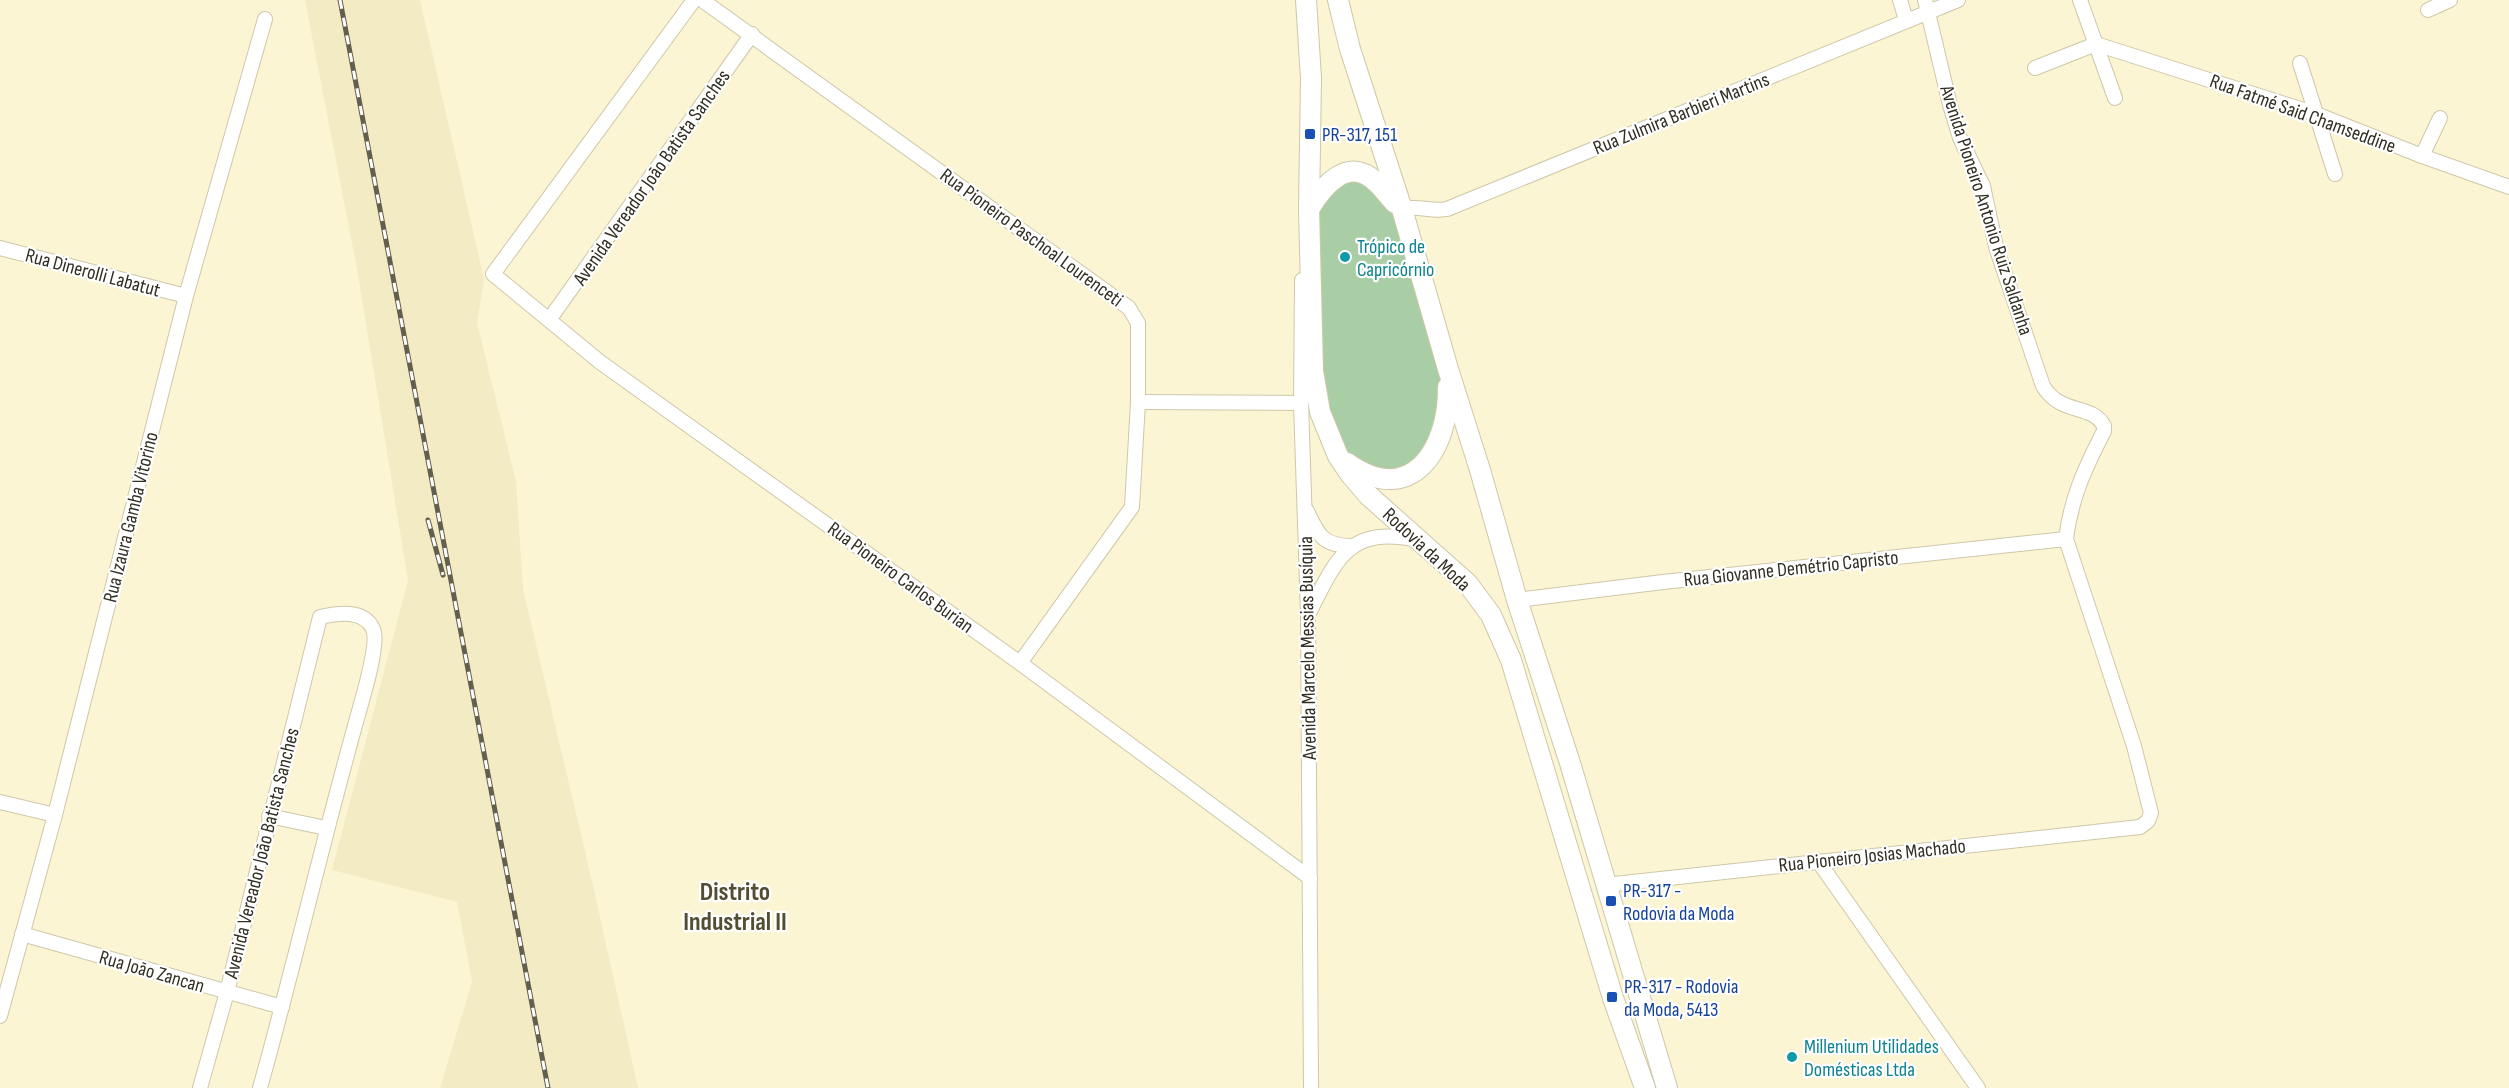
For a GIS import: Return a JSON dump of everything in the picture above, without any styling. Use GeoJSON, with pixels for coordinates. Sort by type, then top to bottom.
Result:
{"type":"FeatureCollection","features":[{"type":"Feature","properties":{"kind":"highway","name":"Rodovia da Moda"},"geometry":{"type":"LineString","coordinates":[[1306,0],[1311,78],[1309,209],[1313,371],[1320,412],[1338,456],[1350,475],[1368,495],[1468,584],[1491,615],[1511,660],[1613,998],[1645,1088]]}},
{"type":"Feature","properties":{"kind":"highway"},"geometry":{"type":"LineString","coordinates":[[1338,0],[1350,49],[1401,209],[1517,600],[1570,763],[1667,1088]]}},
{"type":"Feature","properties":{"kind":"highway"},"geometry":{"type":"LineString","coordinates":[[1309,209],[1320,190],[1331,179],[1355,172],[1365,174],[1376,182],[1401,209]]}},
{"type":"Feature","properties":{"kind":"highway"},"geometry":{"type":"LineString","coordinates":[[1338,456],[1361,472],[1388,481],[1403,478],[1417,469],[1435,449],[1447,418],[1448,369]]}},
{"type":"Feature","properties":{"kind":"street","name":"Rua Pioneiro Carlos Burian"},"geometry":{"type":"LineString","coordinates":[[694,0],[494,274],[600,362],[1020,663],[1310,878]]}},
{"type":"Feature","properties":{"kind":"street","name":"Rua Pioneiro Paschoal Lourenceti"},"geometry":{"type":"LineString","coordinates":[[702,0],[1129,308],[1138,323],[1138,402],[1132,507],[1020,663]]}},
{"type":"Feature","properties":{"kind":"street"},"geometry":{"type":"LineString","coordinates":[[1900,0],[1906,20]]}},
{"type":"Feature","properties":{"kind":"street","name":"Rua Zulmira Barbieri Martins"},"geometry":{"type":"LineString","coordinates":[[1401,209],[1429,208],[1439,211],[1447,209],[1906,20],[1927,6],[1958,0]]}},
{"type":"Feature","properties":{"kind":"street"},"geometry":{"type":"LineString","coordinates":[[2080,0],[2115,98]]}},
{"type":"Feature","properties":{"kind":"street"},"geometry":{"type":"LineString","coordinates":[[2428,10],[2450,0]]}},
{"type":"Feature","properties":{"kind":"street","name":"Avenida Pioneiro Antonio Ruiz Saldanha"},"geometry":{"type":"LineString","coordinates":[[1927,6],[1960,138],[1983,186],[1996,247],[2043,386],[2052,398],[2065,406],[2094,415],[2104,426],[2104,431],[2085,468],[2070,509],[2066,540],[2134,746],[2151,806],[2148,821],[2140,826]]}},
{"type":"Feature","properties":{"kind":"street","name":"Rua Izaura Gamba Vitorino"},"geometry":{"type":"LineString","coordinates":[[0,1016],[55,815],[186,297],[265,19]]}},
{"type":"Feature","properties":{"kind":"street","name":"Avenida Vereador João Batista Sanches"},"geometry":{"type":"LineString","coordinates":[[549,320],[752,34]]}},
{"type":"Feature","properties":{"kind":"street"},"geometry":{"type":"LineString","coordinates":[[2035,68],[2096,44]]}},
{"type":"Feature","properties":{"kind":"street","name":"Rua Fatmé Said Chamseddine"},"geometry":{"type":"LineString","coordinates":[[2096,44],[2316,114],[2509,187]]}},
{"type":"Feature","properties":{"kind":"street"},"geometry":{"type":"LineString","coordinates":[[2300,63],[2335,174]]}},
{"type":"Feature","properties":{"kind":"street"},"geometry":{"type":"LineString","coordinates":[[2422,156],[2439,118]]}},
{"type":"Feature","properties":{"kind":"street","name":"Avenida Marcelo Messias Busíquia"},"geometry":{"type":"LineString","coordinates":[[1309,209],[1303,247],[1301,403],[1308,615],[1311,1088]]}},
{"type":"Feature","properties":{"kind":"street","name":"Rua Dinerolli Labatut"},"geometry":{"type":"LineString","coordinates":[[0,248],[186,297]]}},
{"type":"Feature","properties":{"kind":"street"},"geometry":{"type":"LineString","coordinates":[[1138,402],[1301,403]]}},
{"type":"Feature","properties":{"kind":"street"},"geometry":{"type":"LineString","coordinates":[[1304,503],[1317,533],[1325,541],[1352,546]]}},
{"type":"Feature","properties":{"kind":"street"},"geometry":{"type":"LineString","coordinates":[[1308,615],[1334,566],[1352,546],[1381,536],[1417,540]]}},
{"type":"Feature","properties":{"kind":"street","name":"Rua Giovanne Demétrio Capristo"},"geometry":{"type":"LineString","coordinates":[[1517,600],[2066,540]]}},
{"type":"Feature","properties":{"kind":"street","name":"Avenida Vereador João Batista Sanches"},"geometry":{"type":"LineString","coordinates":[[200,1088],[320,617],[338,613],[367,619],[374,630],[376,640],[326,828]]}},
{"type":"Feature","properties":{"kind":"street"},"geometry":{"type":"LineString","coordinates":[[0,802],[55,815]]}},
{"type":"Feature","properties":{"kind":"street"},"geometry":{"type":"LineString","coordinates":[[260,1088],[326,828],[269,816]]}},
{"type":"Feature","properties":{"kind":"street","name":"Rua Pioneiro Josias Machado"},"geometry":{"type":"LineString","coordinates":[[1605,885],[2140,826]]}},
{"type":"Feature","properties":{"kind":"street"},"geometry":{"type":"LineString","coordinates":[[1818,861],[1896,976],[1978,1088]]}},
{"type":"Feature","properties":{"kind":"street","name":"Rua João Zancan"},"geometry":{"type":"LineString","coordinates":[[22,934],[282,1006]]}},
{"type":"Feature","properties":{"kind":"shaded area"},"geometry":{"type":"Polygon","coordinates":[[[305,0],[420,0],[484,279],[477,323],[516,481],[523,589],[638,1088],[440,1088],[472,982],[457,902],[332,870],[408,580],[357,269],[305,0]]]}},
{"type":"Feature","properties":{"kind":"green space"},"geometry":{"type":"Polygon","coordinates":[[[1355,172],[1402,209],[1448,404],[1417,469],[1374,478],[1329,435],[1313,304],[1320,191],[1355,172]]]}},
{"type":"Feature","properties":{"kind":"railway"},"geometry":{"type":"LineString","coordinates":[[340,0],[548,1088]]}},
{"type":"Feature","properties":{"kind":"railway"},"geometry":{"type":"LineString","coordinates":[[428,520],[443,575]]}},
{"type":"Feature","properties":{"kind":"place","name":"PR-317, 151"},"geometry":{"type":"Point","coordinates":[1310,134]}},
{"type":"Feature","properties":{"kind":"place","name":"Trópico de Capricórnio"},"geometry":{"type":"Point","coordinates":[1345,257]}},
{"type":"Feature","properties":{"kind":"place","name":"PR-317 - Rodovia da Moda"},"geometry":{"type":"Point","coordinates":[1611,901]}},
{"type":"Feature","properties":{"kind":"place","name":"PR-317 - Rodovia da Moda, 5413"},"geometry":{"type":"Point","coordinates":[1612,997]}},
{"type":"Feature","properties":{"kind":"place","name":"Millenium Utilidades Domésticas Ltda"},"geometry":{"type":"Point","coordinates":[1792,1057]}},
{"type":"Feature","properties":{"kind":"district","name":"Distrito Industrial II"},"geometry":{"type":"Point","coordinates":[735,906]}}]}
